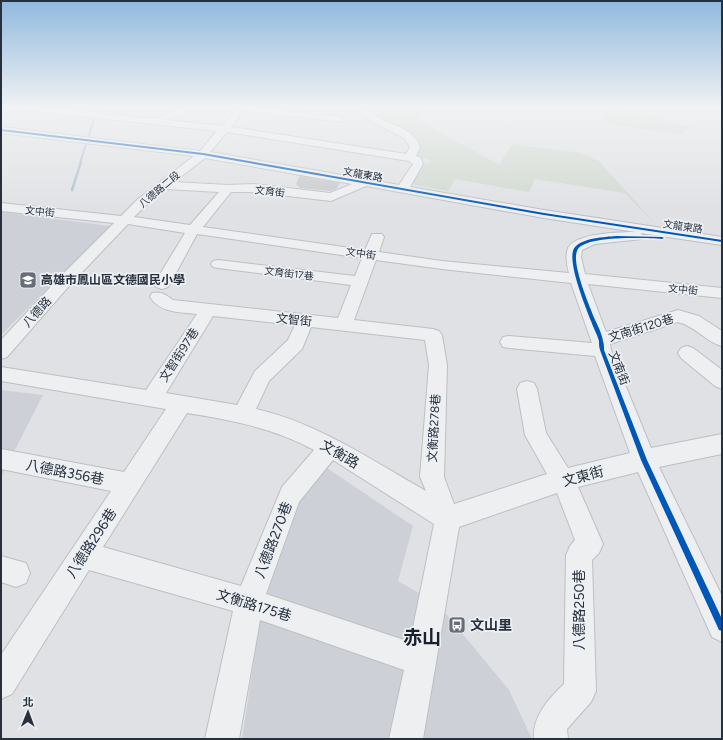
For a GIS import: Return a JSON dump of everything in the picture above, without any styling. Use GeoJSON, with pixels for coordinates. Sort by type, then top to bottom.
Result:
{"type":"FeatureCollection","features":[{"type":"Feature","properties":{"kind":"street","name":"文龍東路"},"geometry":{"type":"LineString","coordinates":[[100,142],[203,154],[544,214],[722,241]]}},
{"type":"Feature","properties":{"kind":"street","name":"八德路二段"},"geometry":{"type":"LineString","coordinates":[[124,220],[142,202],[203,154],[214,142]]}},
{"type":"Feature","properties":{"kind":"street"},"geometry":{"type":"LineString","coordinates":[[299,142],[417,160],[418,164],[402,190]]}},
{"type":"Feature","properties":{"kind":"street"},"geometry":{"type":"LineString","coordinates":[[331,147],[333,142]]}},
{"type":"Feature","properties":{"kind":"street"},"geometry":{"type":"LineString","coordinates":[[410,158],[416,147],[412,142]]}},
{"type":"Feature","properties":{"kind":"street","name":"文育街"},"geometry":{"type":"LineString","coordinates":[[164,185],[228,189],[253,188],[331,197],[363,183]]}},
{"type":"Feature","properties":{"kind":"street"},"geometry":{"type":"LineString","coordinates":[[193,230],[228,189]]}},
{"type":"Feature","properties":{"kind":"street","name":"文中街"},"geometry":{"type":"LineString","coordinates":[[1,207],[124,220],[370,255],[578,279],[722,293]]}},
{"type":"Feature","properties":{"kind":"street","name":"八德路"},"geometry":{"type":"LineString","coordinates":[[1,352],[63,283],[124,220]]}},
{"type":"Feature","properties":{"kind":"street","name":"文智街"},"geometry":{"type":"LineString","coordinates":[[193,230],[160,290],[169,305],[433,336]]}},
{"type":"Feature","properties":{"kind":"street","name":"文南街"},"geometry":{"type":"LineString","coordinates":[[722,241],[631,236],[605,238],[580,244],[575,249],[574,266],[601,345],[644,460],[722,628]]}},
{"type":"Feature","properties":{"kind":"street"},"geometry":{"type":"LineString","coordinates":[[344,325],[377,237]]}},
{"type":"Feature","properties":{"kind":"street","name":"文育街17巷"},"geometry":{"type":"LineString","coordinates":[[218,264],[360,282]]}},
{"type":"Feature","properties":{"kind":"street","name":"文智街97巷"},"geometry":{"type":"LineString","coordinates":[[151,399],[208,310]]}},
{"type":"Feature","properties":{"kind":"street","name":"文南街120巷"},"geometry":{"type":"LineString","coordinates":[[601,345],[683,316],[693,320],[722,340]]}},
{"type":"Feature","properties":{"kind":"street"},"geometry":{"type":"LineString","coordinates":[[243,415],[262,376],[296,344],[305,321]]}},
{"type":"Feature","properties":{"kind":"street","name":"文衡路278巷"},"geometry":{"type":"LineString","coordinates":[[433,336],[438,365],[432,477],[448,518]]}},
{"type":"Feature","properties":{"kind":"street"},"geometry":{"type":"LineString","coordinates":[[509,342],[601,345]]}},
{"type":"Feature","properties":{"kind":"street"},"geometry":{"type":"LineString","coordinates":[[687,353],[722,381]]}},
{"type":"Feature","properties":{"kind":"street","name":"文衡路"},"geometry":{"type":"LineString","coordinates":[[1,374],[181,404],[273,422],[301,432],[330,447],[448,518]]}},
{"type":"Feature","properties":{"kind":"street"},"geometry":{"type":"LineString","coordinates":[[527,389],[536,435],[563,480]]}},
{"type":"Feature","properties":{"kind":"street","name":"八德路296巷"},"geometry":{"type":"LineString","coordinates":[[1,683],[181,404]]}},
{"type":"Feature","properties":{"kind":"street","name":"文東街"},"geometry":{"type":"LineString","coordinates":[[448,518],[563,480],[644,460],[722,444]]}},
{"type":"Feature","properties":{"kind":"street","name":"八德路270巷"},"geometry":{"type":"LineString","coordinates":[[222,739],[249,602],[290,495],[330,447]]}},
{"type":"Feature","properties":{"kind":"street","name":"八德路356巷"},"geometry":{"type":"LineString","coordinates":[[1,459],[130,484]]}},
{"type":"Feature","properties":{"kind":"street","name":"八德路250巷"},"geometry":{"type":"LineString","coordinates":[[551,739],[550,736],[554,718],[580,691],[579,555],[590,544],[563,480]]}},
{"type":"Feature","properties":{"kind":"street"},"geometry":{"type":"LineString","coordinates":[[406,739],[448,518]]}},
{"type":"Feature","properties":{"kind":"street","name":"文衡路175巷"},"geometry":{"type":"LineString","coordinates":[[83,556],[249,602],[422,661]]}},
{"type":"Feature","properties":{"kind":"shaded area"},"geometry":{"type":"Polygon","coordinates":[[[410,142],[457,142],[499,165],[512,144],[582,153],[599,161],[657,226],[625,193],[535,179],[529,192],[455,179],[448,191],[415,185],[412,182],[423,164],[429,163],[431,160],[416,157],[418,147],[410,142]]]}},
{"type":"Feature","properties":{"kind":"shaded area","name":"高雄市鳳山區文德國民小學"},"geometry":{"type":"Polygon","coordinates":[[[1,212],[110,226],[1,335],[1,212]]]}},
{"type":"Feature","properties":{"kind":"shaded area"},"geometry":{"type":"Polygon","coordinates":[[[1,390],[43,395],[1,477],[1,390]]]}},
{"type":"Feature","properties":{"kind":"shaded area"},"geometry":{"type":"Polygon","coordinates":[[[327,468],[413,526],[398,581],[438,604],[509,690],[532,739],[242,739],[259,627],[274,557],[307,485],[327,468]]]}},
{"type":"Feature","properties":{"kind":"building"},"geometry":{"type":"Polygon","coordinates":[[[300,176],[340,183],[336,189],[330,191],[300,188],[296,184],[300,176]]]}},
{"type":"Feature","properties":{"kind":"waterway"},"geometry":{"type":"LineString","coordinates":[[80,163],[87,142]]}},
{"type":"Feature","properties":{"kind":"waterway"},"geometry":{"type":"LineString","coordinates":[[72,190],[81,162]]}},
{"type":"Feature","properties":{"kind":"cycle path"},"geometry":{"type":"LineString","coordinates":[[98,142],[203,154],[544,214],[722,241]]}},
{"type":"Feature","properties":{"kind":"cycle path"},"geometry":{"type":"LineString","coordinates":[[662,238],[616,238],[589,241],[580,244],[575,249],[575,267],[578,280],[601,340],[602,350],[644,460],[722,627]]}},
{"type":"Feature","properties":{"kind":"place","name":"高雄市鳳山區文德國民小學"},"geometry":{"type":"Point","coordinates":[28,280]}},
{"type":"Feature","properties":{"kind":"place","name":"文山里"},"geometry":{"type":"Point","coordinates":[457,625]}},
{"type":"Feature","properties":{"kind":"district","name":"赤山"},"geometry":{"type":"Point","coordinates":[422,637]}}]}
